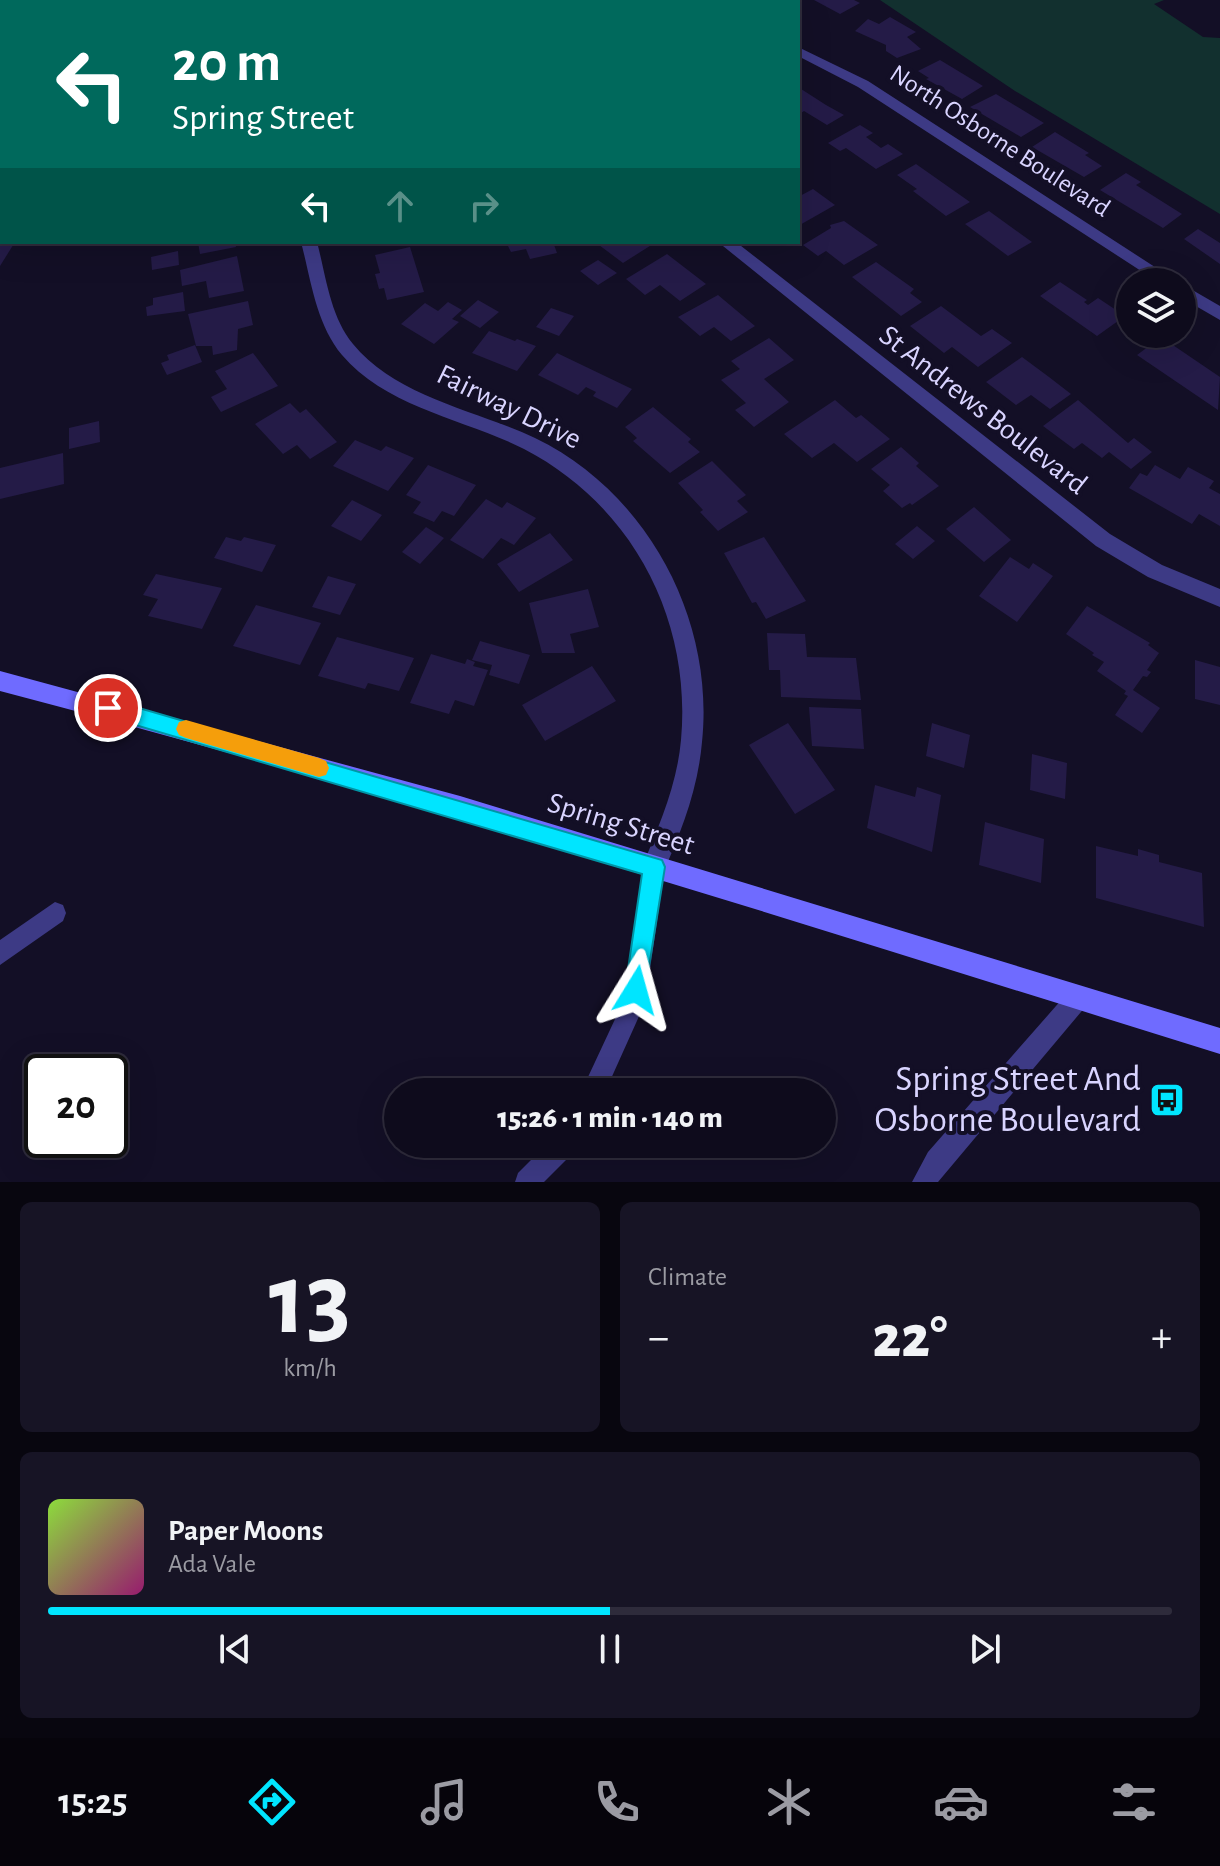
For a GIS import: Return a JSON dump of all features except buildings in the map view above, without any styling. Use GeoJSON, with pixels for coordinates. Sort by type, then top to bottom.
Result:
{"type":"FeatureCollection","features":[{"type":"Feature","properties":{"kind":"main road","name":"Spring Street"},"geometry":{"type":"LineString","coordinates":[[0,681],[226,740],[654,867],[1220,1041]]}},
{"type":"Feature","properties":{"kind":"street","name":"North Osborne Boulevard"},"geometry":{"type":"LineString","coordinates":[[800,52],[863,84],[1148,268]]}},
{"type":"Feature","properties":{"kind":"street","name":"Fairway Drive"},"geometry":{"type":"LineString","coordinates":[[310,244],[327,310],[335,331],[349,352],[369,370],[394,385],[534,445],[577,472],[615,507],[661,571],[681,622],[692,678],[693,708],[692,739],[682,792],[669,834],[654,867]]}},
{"type":"Feature","properties":{"kind":"street","name":"St Andrews Boulevard"},"geometry":{"type":"LineString","coordinates":[[729,244],[1103,540],[1155,571],[1220,598]]}},
{"type":"Feature","properties":{"kind":"street"},"geometry":{"type":"LineString","coordinates":[[1196,299],[1220,314]]}},
{"type":"Feature","properties":{"kind":"lane"},"geometry":{"type":"LineString","coordinates":[[599,1078],[634,1003],[654,867]]}},
{"type":"Feature","properties":{"kind":"lane"},"geometry":{"type":"LineString","coordinates":[[0,954],[55,913]]}},
{"type":"Feature","properties":{"kind":"lane"},"geometry":{"type":"LineString","coordinates":[[924,1182],[937,1161],[1078,998]]}},
{"type":"Feature","properties":{"kind":"lane"},"geometry":{"type":"LineString","coordinates":[[527,1182],[550,1158]]}},
{"type":"Feature","properties":{"kind":"green space"},"geometry":{"type":"Polygon","coordinates":[[[880,0],[1164,0],[1154,4],[1203,37],[1220,38],[1220,214],[1015,91],[880,0]]]}},
{"type":"Feature","properties":{"kind":"slow traffic"},"geometry":{"type":"LineString","coordinates":[[186,729],[319,768]]}},
{"type":"Feature","properties":{"kind":"place","name":"Spring Street And Osborne Boulevard"},"geometry":{"type":"Point","coordinates":[1167,1100]}},
{"type":"Feature","properties":{"kind":"route"},"geometry":{"type":"LineString","coordinates":[[108,708],[654,867],[636,990]]}}]}
